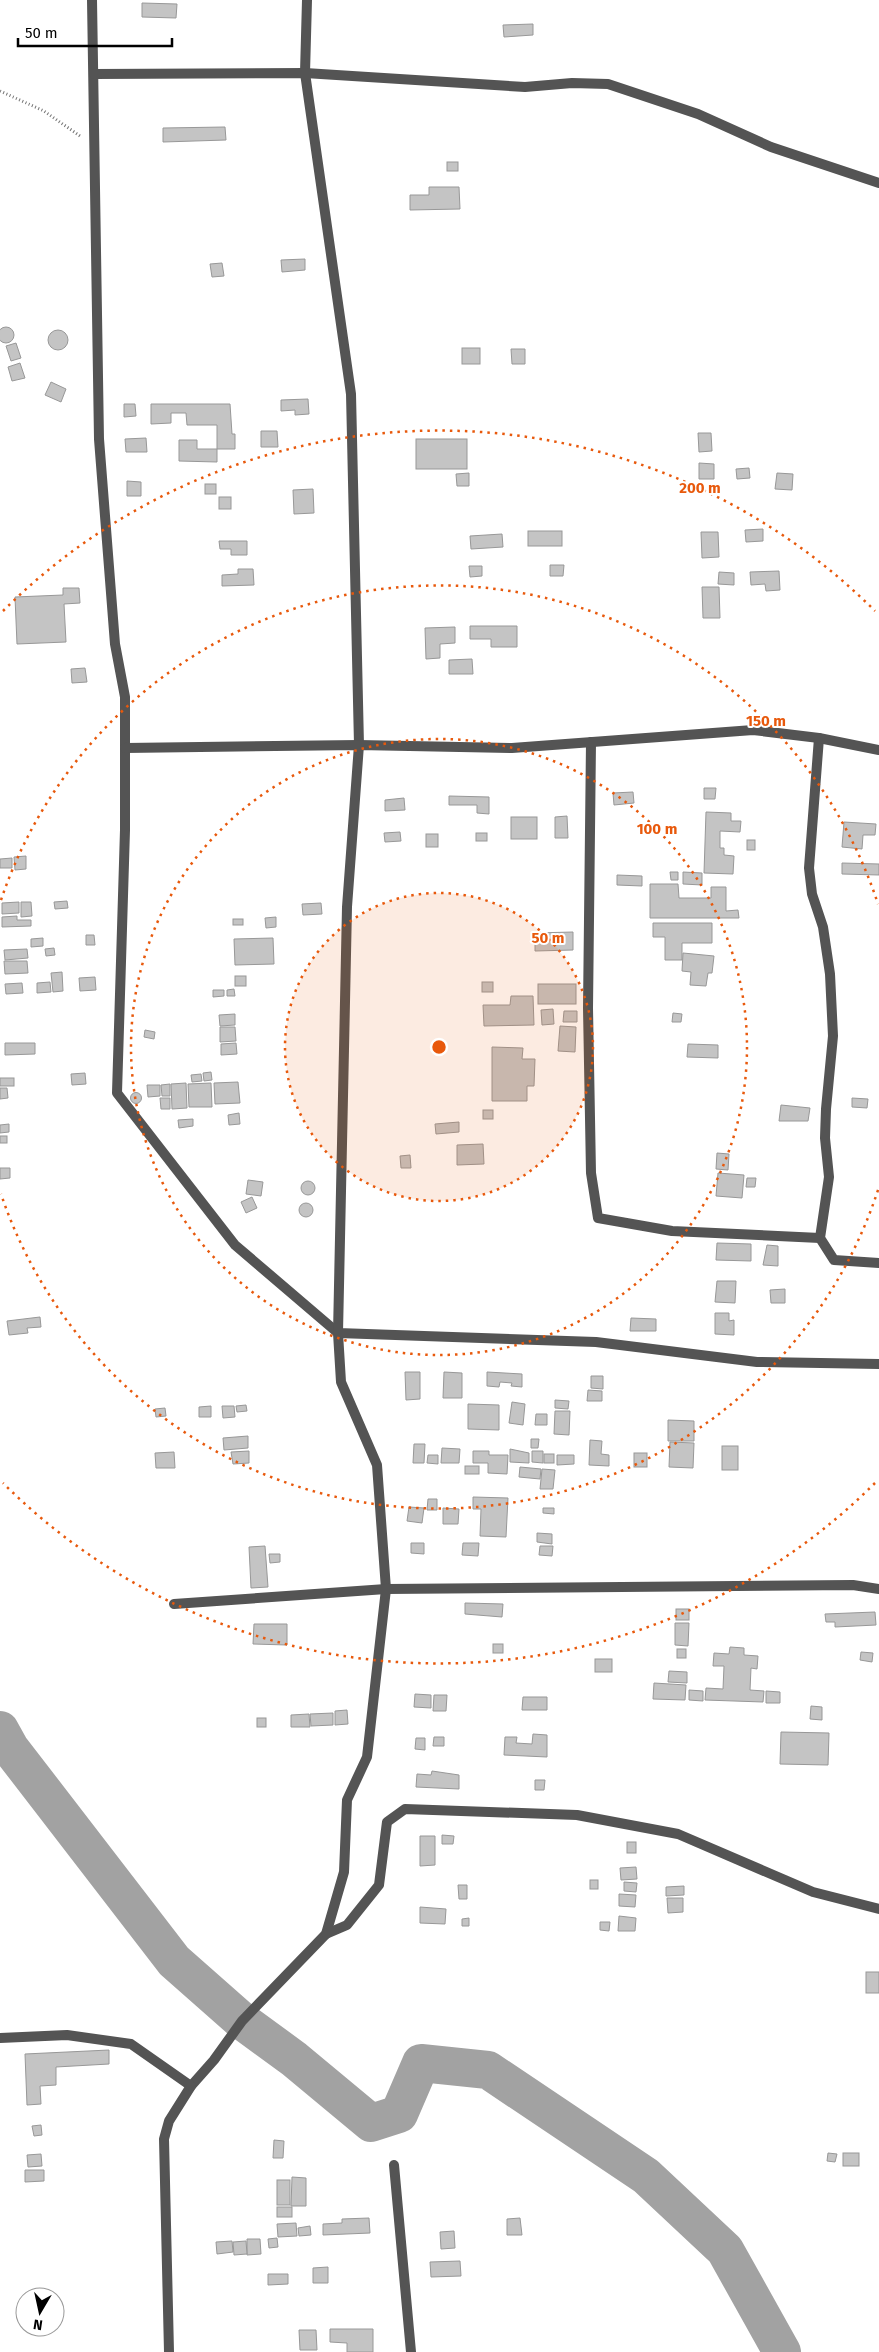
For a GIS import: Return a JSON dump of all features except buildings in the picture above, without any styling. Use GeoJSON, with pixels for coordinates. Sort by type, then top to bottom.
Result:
{"type":"FeatureCollection","features":[{"type":"Feature","properties":{"kind":"street"},"geometry":{"type":"LineString","coordinates":[[92,0],[99,440],[115,644],[125,697],[125,830],[116,1093],[235,1244],[338,1333],[596,1342],[757,1362],[879,1364]]}},
{"type":"Feature","properties":{"kind":"street"},"geometry":{"type":"LineString","coordinates":[[307,0],[305,73],[351,394],[359,745],[348,907],[338,1333],[341,1382],[377,1465],[386,1589],[367,1757],[347,1800],[344,1872],[326,1934]]}},
{"type":"Feature","properties":{"kind":"street"},"geometry":{"type":"LineString","coordinates":[[94,74],[305,73],[525,87],[572,83],[608,84],[698,114],[772,147],[879,183]]}},
{"type":"Feature","properties":{"kind":"street"},"geometry":{"type":"LineString","coordinates":[[125,748],[359,745],[512,748],[753,730],[819,738],[879,750]]}},
{"type":"Feature","properties":{"kind":"street"},"geometry":{"type":"LineString","coordinates":[[819,738],[809,868],[812,894],[823,927],[830,974],[833,1036],[825,1138],[829,1177],[820,1238],[834,1260],[879,1263]]}},
{"type":"Feature","properties":{"kind":"street"},"geometry":{"type":"LineString","coordinates":[[591,742],[588,1008],[592,1173],[598,1218],[672,1231],[820,1238]]}},
{"type":"Feature","properties":{"kind":"street"},"geometry":{"type":"LineString","coordinates":[[174,1604],[386,1589],[853,1585],[879,1589]]}},
{"type":"Feature","properties":{"kind":"street"},"geometry":{"type":"LineString","coordinates":[[168,2352],[164,2139],[169,2121],[191,2086],[214,2060],[242,2021],[326,1934],[346,1925],[379,1885],[387,1822],[405,1809],[577,1815],[678,1834],[813,1892],[879,1910]]}},
{"type":"Feature","properties":{"kind":"street"},"geometry":{"type":"LineString","coordinates":[[0,2038],[67,2035],[131,2044],[191,2086]]}},
{"type":"Feature","properties":{"kind":"street"},"geometry":{"type":"LineString","coordinates":[[394,2166],[411,2352]]}},
{"type":"Feature","properties":{"kind":"path"},"geometry":{"type":"LineString","coordinates":[[0,91],[44,111],[95,147]]}},
{"type":"Feature","properties":{"kind":"waterway"},"geometry":{"type":"LineString","coordinates":[[0,1730],[10,1748],[174,1961],[242,2021],[294,2059],[371,2123],[399,2114],[421,2063],[488,2070],[646,2176],[725,2250],[782,2352]]}}]}
